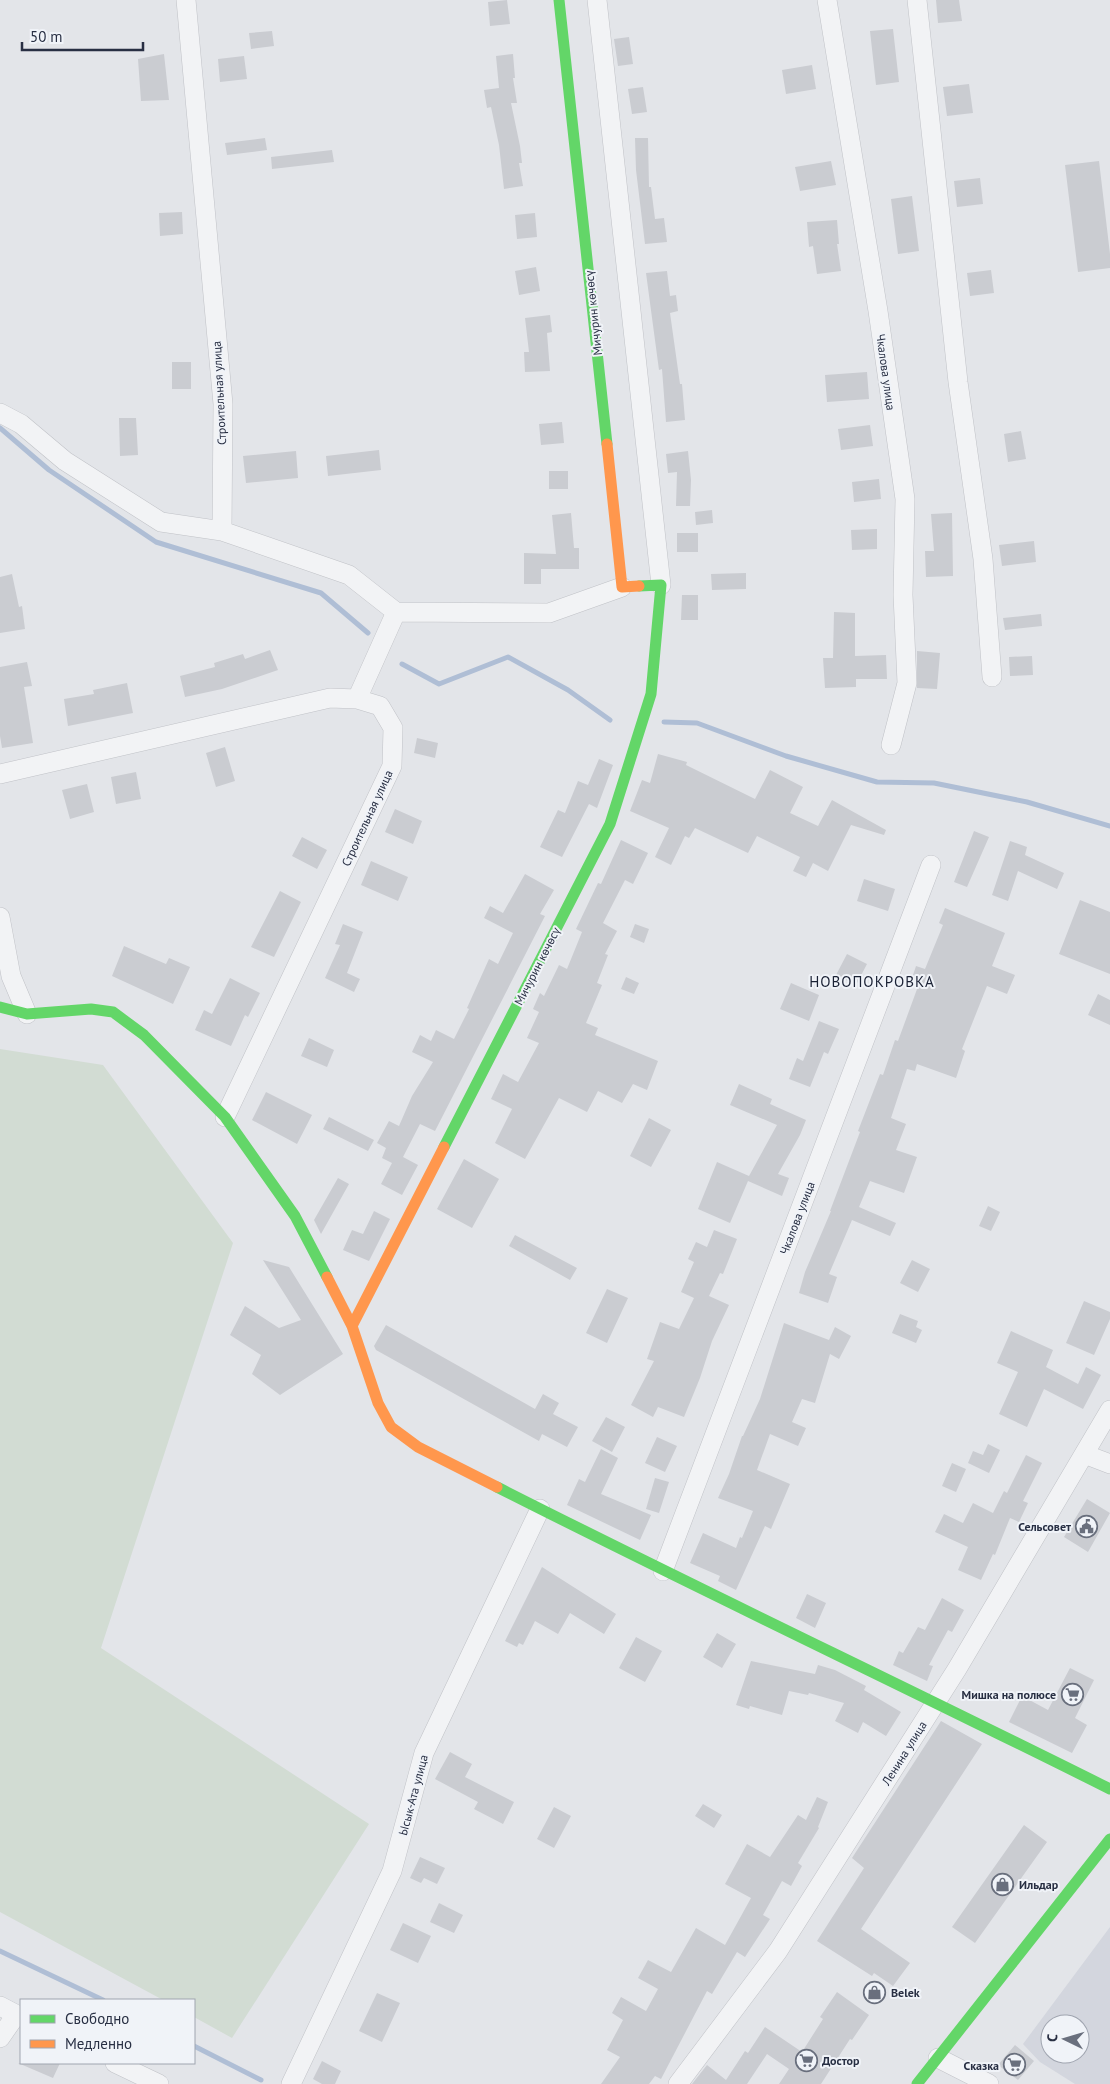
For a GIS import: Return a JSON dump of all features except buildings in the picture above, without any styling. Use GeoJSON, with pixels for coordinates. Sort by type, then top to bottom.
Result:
{"type":"FeatureCollection","features":[{"type":"Feature","properties":{"kind":"street","name":"Строительная улица"},"geometry":{"type":"LineString","coordinates":[[186,0],[222,404],[222,531]]}},
{"type":"Feature","properties":{"kind":"street","name":"Мичурин көчөсү"},"geometry":{"type":"LineString","coordinates":[[559,0],[622,587]]}},
{"type":"Feature","properties":{"kind":"street","name":"Мичурин көчөсү"},"geometry":{"type":"LineString","coordinates":[[352,1326],[610,824],[651,694],[661,585],[597,0]]}},
{"type":"Feature","properties":{"kind":"street","name":"Чкалова улица"},"geometry":{"type":"LineString","coordinates":[[827,0],[878,311],[905,500],[903,595],[907,683],[891,745]]}},
{"type":"Feature","properties":{"kind":"street"},"geometry":{"type":"LineString","coordinates":[[918,0],[958,382],[983,559],[992,677]]}},
{"type":"Feature","properties":{"kind":"street"},"geometry":{"type":"LineString","coordinates":[[0,413],[21,424],[65,461],[161,522],[222,531],[349,576],[396,612],[550,613],[622,587],[661,585]]}},
{"type":"Feature","properties":{"kind":"street"},"geometry":{"type":"LineString","coordinates":[[357,699],[396,612]]}},
{"type":"Feature","properties":{"kind":"street","name":"Строительная улица"},"geometry":{"type":"LineString","coordinates":[[0,774],[330,698],[357,699],[380,706],[392,728],[392,766],[225,1117]]}},
{"type":"Feature","properties":{"kind":"street","name":"Чкалова улица"},"geometry":{"type":"LineString","coordinates":[[663,1571],[931,865]]}},
{"type":"Feature","properties":{"kind":"street"},"geometry":{"type":"LineString","coordinates":[[0,917],[11,976],[27,1014]]}},
{"type":"Feature","properties":{"kind":"street"},"geometry":{"type":"LineString","coordinates":[[0,1007],[27,1014],[91,1009],[114,1012],[144,1035],[225,1117],[295,1216],[352,1326],[378,1403],[391,1427],[418,1447],[663,1571],[936,1702],[1110,1789]]}},
{"type":"Feature","properties":{"kind":"street","name":"Ленина улица"},"geometry":{"type":"LineString","coordinates":[[678,2084],[778,1951],[936,1702],[1110,1410]]}},
{"type":"Feature","properties":{"kind":"street"},"geometry":{"type":"LineString","coordinates":[[1084,1454],[1110,1464]]}},
{"type":"Feature","properties":{"kind":"street","name":"Ысык-Ата улица"},"geometry":{"type":"LineString","coordinates":[[292,2084],[392,1872],[424,1753],[540,1509]]}},
{"type":"Feature","properties":{"kind":"street"},"geometry":{"type":"LineString","coordinates":[[917,2084],[1110,1839]]}},
{"type":"Feature","properties":{"kind":"street"},"geometry":{"type":"LineString","coordinates":[[0,2038],[13,2013]]}},
{"type":"Feature","properties":{"kind":"street"},"geometry":{"type":"LineString","coordinates":[[938,2058],[989,2084]]}},
{"type":"Feature","properties":{"kind":"street"},"geometry":{"type":"LineString","coordinates":[[117,2064],[159,2084]]}},
{"type":"Feature","properties":{"kind":"shaded area"},"geometry":{"type":"Polygon","coordinates":[[[0,1049],[103,1065],[233,1243],[101,1648],[369,1824],[232,2038],[195,2018],[195,1999],[161,1999],[0,1912],[0,1049]]]}},
{"type":"Feature","properties":{"kind":"shaded area"},"geometry":{"type":"Polygon","coordinates":[[[1110,1927],[1110,2084],[1075,2084],[1043,2064],[1090,2064],[1090,2014],[1045,2014],[1110,1927]]]}},
{"type":"Feature","properties":{"kind":"shaded area"},"geometry":{"type":"Polygon","coordinates":[[[1040,2021],[1040,2062],[1023,2044],[1040,2021]]]}},
{"type":"Feature","properties":{"kind":"waterway"},"geometry":{"type":"LineString","coordinates":[[0,428],[49,470],[156,542],[321,593],[368,633]]}},
{"type":"Feature","properties":{"kind":"waterway"},"geometry":{"type":"LineString","coordinates":[[402,664],[439,684],[508,657],[568,690],[610,720]]}},
{"type":"Feature","properties":{"kind":"waterway"},"geometry":{"type":"LineString","coordinates":[[664,722],[697,723],[786,756],[877,782],[934,783],[1027,802],[1110,826]]}},
{"type":"Feature","properties":{"kind":"waterway"},"geometry":{"type":"LineString","coordinates":[[0,1951],[101,1999]]}},
{"type":"Feature","properties":{"kind":"waterway"},"geometry":{"type":"LineString","coordinates":[[195,2047],[261,2080]]}},
{"type":"Feature","properties":{"kind":"traffic: fast"},"geometry":{"type":"LineString","coordinates":[[559,0],[607,444]]}},
{"type":"Feature","properties":{"kind":"traffic: fast"},"geometry":{"type":"LineString","coordinates":[[444,1147],[610,824],[651,694],[661,585],[639,586]]}},
{"type":"Feature","properties":{"kind":"traffic: fast"},"geometry":{"type":"LineString","coordinates":[[0,1007],[27,1014],[91,1009],[113,1012],[144,1035],[225,1117],[295,1216],[327,1277]]}},
{"type":"Feature","properties":{"kind":"traffic: fast"},"geometry":{"type":"LineString","coordinates":[[497,1487],[1110,1789]]}},
{"type":"Feature","properties":{"kind":"traffic: fast"},"geometry":{"type":"LineString","coordinates":[[917,2084],[1110,1839]]}},
{"type":"Feature","properties":{"kind":"traffic: slow"},"geometry":{"type":"LineString","coordinates":[[607,444],[622,587],[639,586]]}},
{"type":"Feature","properties":{"kind":"traffic: slow"},"geometry":{"type":"LineString","coordinates":[[352,1326],[444,1147]]}},
{"type":"Feature","properties":{"kind":"traffic: slow"},"geometry":{"type":"LineString","coordinates":[[327,1277],[352,1326],[378,1403],[391,1427],[418,1447],[497,1487]]}},
{"type":"Feature","properties":{"kind":"place","name":"Сельсовет"},"geometry":{"type":"Point","coordinates":[1087,1526]}},
{"type":"Feature","properties":{"kind":"place","name":"Мишка на полюсе"},"geometry":{"type":"Point","coordinates":[1072,1694]}},
{"type":"Feature","properties":{"kind":"place","name":"Ильдар"},"geometry":{"type":"Point","coordinates":[1003,1884]}},
{"type":"Feature","properties":{"kind":"place","name":"Belek"},"geometry":{"type":"Point","coordinates":[875,1992]}},
{"type":"Feature","properties":{"kind":"place","name":"Достор"},"geometry":{"type":"Point","coordinates":[806,2060]}},
{"type":"Feature","properties":{"kind":"place","name":"Сказка"},"geometry":{"type":"Point","coordinates":[1015,2065]}},
{"type":"Feature","properties":{"kind":"district","name":"НОВОПОКРОВКА"},"geometry":{"type":"Point","coordinates":[872,981]}}]}
